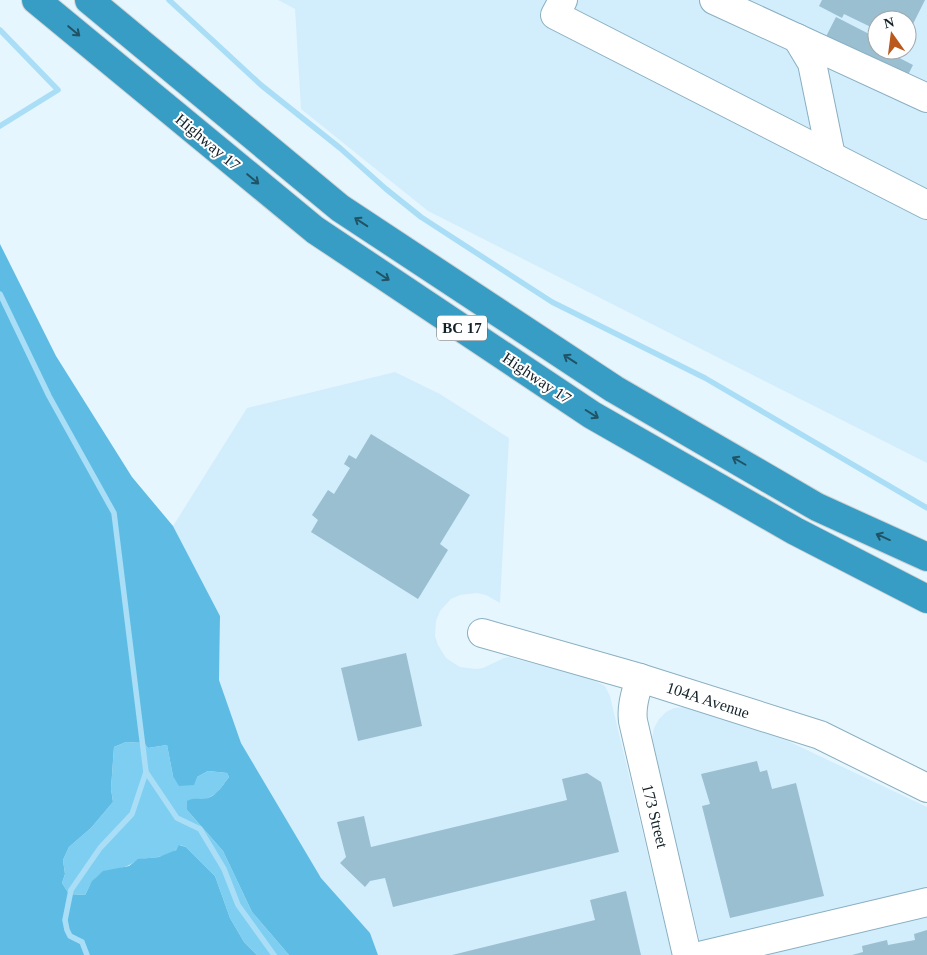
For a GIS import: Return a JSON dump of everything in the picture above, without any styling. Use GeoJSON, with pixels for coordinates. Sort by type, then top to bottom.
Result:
{"type":"FeatureCollection","features":[{"type":"Feature","properties":{"kind":"highway","name":"Highway 17"},"geometry":{"type":"LineString","coordinates":[[36,0],[315,230],[592,415],[796,531],[927,599]]}},
{"type":"Feature","properties":{"kind":"highway","name":"Highway 17"},"geometry":{"type":"LineString","coordinates":[[89,0],[348,214],[614,389],[817,507],[927,557]]}},
{"type":"Feature","properties":{"kind":"street"},"geometry":{"type":"LineString","coordinates":[[564,0],[555,15],[927,205]]}},
{"type":"Feature","properties":{"kind":"street"},"geometry":{"type":"LineString","coordinates":[[714,0],[927,98]]}},
{"type":"Feature","properties":{"kind":"street"},"geometry":{"type":"LineString","coordinates":[[749,0],[927,84]]}},
{"type":"Feature","properties":{"kind":"street"},"geometry":{"type":"LineString","coordinates":[[797,38],[812,63],[831,156]]}},
{"type":"Feature","properties":{"kind":"street"},"geometry":{"type":"LineString","coordinates":[[812,63],[927,112]]}},
{"type":"Feature","properties":{"kind":"street","name":"104A Avenue"},"geometry":{"type":"LineString","coordinates":[[482,633],[640,678],[820,735],[927,788]]}},
{"type":"Feature","properties":{"kind":"street","name":"173 Street"},"geometry":{"type":"LineString","coordinates":[[640,678],[634,699],[633,721],[687,955]]}},
{"type":"Feature","properties":{"kind":"street"},"geometry":{"type":"LineString","coordinates":[[703,955],[927,902]]}},
{"type":"Feature","properties":{"kind":"shaded area"},"geometry":{"type":"Polygon","coordinates":[[[278,0],[927,0],[927,463],[428,211],[301,109],[295,9],[278,0]]]}},
{"type":"Feature","properties":{"kind":"shaded area"},"geometry":{"type":"Polygon","coordinates":[[[0,244],[56,356],[132,477],[173,526],[220,616],[219,680],[241,743],[321,878],[370,933],[378,955],[289,955],[252,912],[223,851],[187,810],[187,801],[211,797],[218,791],[229,777],[227,773],[208,771],[197,777],[194,785],[179,786],[173,776],[167,745],[148,748],[144,743],[126,742],[114,747],[111,789],[113,802],[91,828],[69,847],[63,860],[65,874],[62,883],[69,894],[85,895],[92,881],[103,871],[129,866],[138,859],[159,857],[176,850],[179,845],[186,847],[215,876],[230,918],[244,942],[257,955],[0,955],[0,244]]]}},
{"type":"Feature","properties":{"kind":"shaded area"},"geometry":{"type":"Polygon","coordinates":[[[395,372],[440,394],[509,438],[500,603],[486,595],[477,593],[460,595],[451,599],[440,611],[436,621],[435,636],[438,645],[446,658],[460,667],[483,668],[509,657],[591,679],[605,686],[610,696],[672,955],[378,955],[370,933],[321,878],[241,743],[219,680],[220,616],[173,526],[247,408],[395,372]]]}},
{"type":"Feature","properties":{"kind":"shaded area"},"geometry":{"type":"Polygon","coordinates":[[[686,707],[734,721],[788,741],[927,807],[927,955],[703,955],[653,750],[652,739],[654,728],[666,712],[674,708],[686,707]]]}},
{"type":"Feature","properties":{"kind":"shaded area"},"geometry":{"type":"Polygon","coordinates":[[[126,742],[144,743],[148,748],[167,745],[173,776],[197,777],[208,771],[227,773],[229,777],[217,793],[187,810],[223,851],[252,912],[289,955],[257,955],[244,942],[230,918],[215,876],[186,847],[180,845],[167,855],[139,860],[127,866],[102,873],[94,880],[85,895],[69,894],[62,883],[65,874],[63,860],[69,847],[91,828],[113,802],[111,789],[114,747],[126,742]]]}},
{"type":"Feature","properties":{"kind":"building"},"geometry":{"type":"Polygon","coordinates":[[[822,0],[925,0],[917,16],[917,10],[867,10],[867,25],[844,14],[842,18],[819,6],[822,0]]]}},
{"type":"Feature","properties":{"kind":"building"},"geometry":{"type":"Polygon","coordinates":[[[836,17],[867,33],[867,60],[903,60],[913,65],[905,81],[816,56],[836,17]]]}},
{"type":"Feature","properties":{"kind":"building"},"geometry":{"type":"Polygon","coordinates":[[[371,434],[470,495],[440,544],[448,550],[418,599],[311,532],[318,520],[312,515],[328,490],[334,494],[350,468],[344,464],[349,455],[356,459],[371,434]]]}},
{"type":"Feature","properties":{"kind":"building"},"geometry":{"type":"Polygon","coordinates":[[[406,653],[422,726],[358,741],[341,668],[406,653]]]}},
{"type":"Feature","properties":{"kind":"building"},"geometry":{"type":"Polygon","coordinates":[[[757,761],[760,772],[767,770],[772,789],[796,783],[824,896],[730,918],[702,806],[710,804],[701,774],[757,761]]]}},
{"type":"Feature","properties":{"kind":"building"},"geometry":{"type":"Polygon","coordinates":[[[587,773],[601,782],[619,852],[393,907],[385,878],[370,881],[365,887],[340,863],[346,857],[337,822],[364,816],[371,847],[567,800],[562,779],[587,773]]]}},
{"type":"Feature","properties":{"kind":"building"},"geometry":{"type":"Polygon","coordinates":[[[626,891],[641,955],[452,955],[595,920],[590,900],[626,891]]]}},
{"type":"Feature","properties":{"kind":"building"},"geometry":{"type":"Polygon","coordinates":[[[927,930],[927,955],[852,955],[863,952],[862,946],[887,940],[888,945],[915,940],[914,934],[927,930]]]}},
{"type":"Feature","properties":{"kind":"waterway"},"geometry":{"type":"LineString","coordinates":[[169,0],[261,85],[340,148],[421,217],[552,302],[705,378],[927,508]]}},
{"type":"Feature","properties":{"kind":"waterway"},"geometry":{"type":"LineString","coordinates":[[0,30],[58,90],[0,126]]}},
{"type":"Feature","properties":{"kind":"waterway"},"geometry":{"type":"LineString","coordinates":[[0,294],[49,396],[114,513],[146,772],[177,818],[200,829],[224,869],[238,905],[274,955]]}},
{"type":"Feature","properties":{"kind":"waterway"},"geometry":{"type":"LineString","coordinates":[[87,955],[82,942],[70,936],[67,930],[65,920],[71,890],[100,848],[132,814],[146,772]]}}]}
